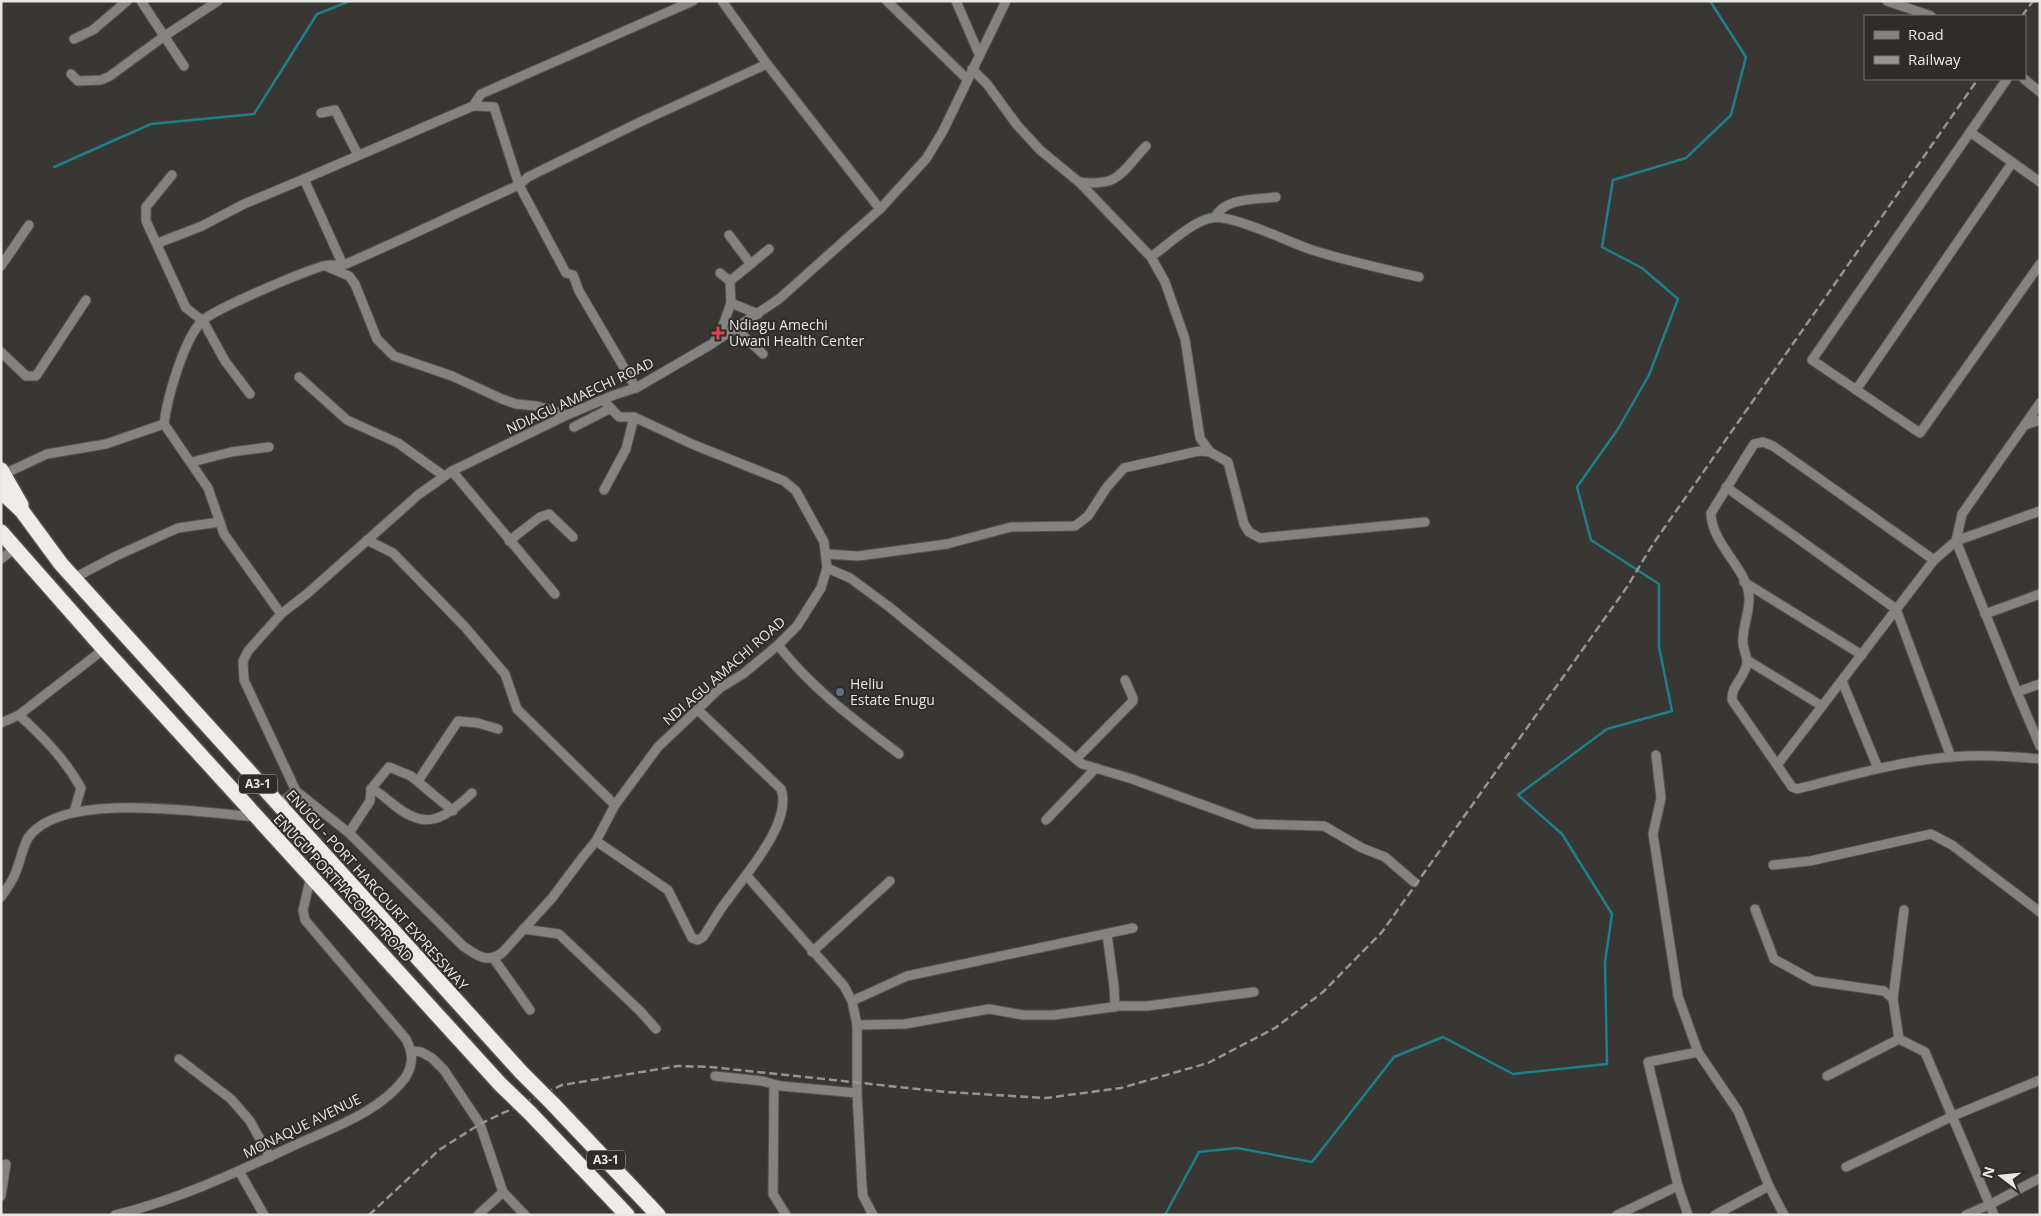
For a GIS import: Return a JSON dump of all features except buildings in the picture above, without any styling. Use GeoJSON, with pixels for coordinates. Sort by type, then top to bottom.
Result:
{"type":"FeatureCollection","features":[{"type":"Feature","properties":{"kind":"highway"},"geometry":{"type":"LineString","coordinates":[[2,472],[20,499],[22,511]]}},
{"type":"Feature","properties":{"kind":"highway","name":"ENUGU - PORT HARCOURT EXPRESSWAY"},"geometry":{"type":"LineString","coordinates":[[1,491],[22,511],[61,564],[278,805],[521,1072],[658,1215]]}},
{"type":"Feature","properties":{"kind":"highway","name":"ENUGU PORTHACOURT ROAD"},"geometry":{"type":"LineString","coordinates":[[1,532],[104,649],[500,1084],[627,1215]]}},
{"type":"Feature","properties":{"kind":"highway"},"geometry":{"type":"LineString","coordinates":[[43,580],[61,564]]}},
{"type":"Feature","properties":{"kind":"street"},"geometry":{"type":"LineString","coordinates":[[74,39],[93,30],[127,1]]}},
{"type":"Feature","properties":{"kind":"street"},"geometry":{"type":"LineString","coordinates":[[141,1],[163,37],[184,66]]}},
{"type":"Feature","properties":{"kind":"street"},"geometry":{"type":"LineString","coordinates":[[72,74],[78,81],[101,80],[119,71],[163,37],[218,1]]}},
{"type":"Feature","properties":{"kind":"street"},"geometry":{"type":"LineString","coordinates":[[473,106],[481,94],[693,1]]}},
{"type":"Feature","properties":{"kind":"street"},"geometry":{"type":"LineString","coordinates":[[722,1],[767,64],[880,210]]}},
{"type":"Feature","properties":{"kind":"street"},"geometry":{"type":"LineString","coordinates":[[887,1],[967,79]]}},
{"type":"Feature","properties":{"kind":"street"},"geometry":{"type":"LineString","coordinates":[[956,1],[979,54]]}},
{"type":"Feature","properties":{"kind":"street","name":"NDIAGU AMAECHI ROAD"},"geometry":{"type":"LineString","coordinates":[[296,791],[253,702],[242,671],[248,651],[281,614],[308,593],[418,495],[444,476],[567,415],[636,388],[710,346],[780,299],[880,210],[926,159],[943,131],[1006,1]]}},
{"type":"Feature","properties":{"kind":"street"},"geometry":{"type":"LineString","coordinates":[[1887,1],[1928,15]]}},
{"type":"Feature","properties":{"kind":"street"},"geometry":{"type":"LineString","coordinates":[[281,614],[224,534],[208,488],[192,462],[164,424],[166,405],[180,360],[203,321],[274,286],[324,266],[343,265],[519,185],[528,177],[623,130],[767,64]]}},
{"type":"Feature","properties":{"kind":"street"},"geometry":{"type":"LineString","coordinates":[[972,70],[987,84],[1017,125],[1040,150],[1079,182],[1151,257],[1165,282],[1185,339],[1200,438],[1210,452]]}},
{"type":"Feature","properties":{"kind":"street"},"geometry":{"type":"LineString","coordinates":[[2006,80],[1812,360],[1920,433],[2040,264]]}},
{"type":"Feature","properties":{"kind":"street"},"geometry":{"type":"LineString","coordinates":[[2025,80],[2040,92]]}},
{"type":"Feature","properties":{"kind":"street"},"geometry":{"type":"LineString","coordinates":[[158,243],[202,226],[244,204],[473,106],[494,107],[519,185],[548,235],[561,266],[566,273],[573,275],[575,278],[579,291],[636,388]]}},
{"type":"Feature","properties":{"kind":"street"},"geometry":{"type":"LineString","coordinates":[[321,113],[335,110],[358,155]]}},
{"type":"Feature","properties":{"kind":"street"},"geometry":{"type":"LineString","coordinates":[[1970,132],[2040,182]]}},
{"type":"Feature","properties":{"kind":"street"},"geometry":{"type":"LineString","coordinates":[[1079,182],[1096,184],[1113,181],[1146,146]]}},
{"type":"Feature","properties":{"kind":"street"},"geometry":{"type":"LineString","coordinates":[[1856,390],[2012,163]]}},
{"type":"Feature","properties":{"kind":"street"},"geometry":{"type":"LineString","coordinates":[[172,175],[146,207],[146,221],[158,243],[186,308],[203,321],[225,361],[250,394]]}},
{"type":"Feature","properties":{"kind":"street"},"geometry":{"type":"LineString","coordinates":[[304,179],[343,265]]}},
{"type":"Feature","properties":{"kind":"street"},"geometry":{"type":"LineString","coordinates":[[1215,217],[1219,210],[1232,203],[1276,197]]}},
{"type":"Feature","properties":{"kind":"street"},"geometry":{"type":"LineString","coordinates":[[1151,257],[1196,224],[1215,217],[1233,220],[1312,250],[1419,277]]}},
{"type":"Feature","properties":{"kind":"street"},"geometry":{"type":"LineString","coordinates":[[1,266],[29,225]]}},
{"type":"Feature","properties":{"kind":"street"},"geometry":{"type":"LineString","coordinates":[[729,235],[750,263]]}},
{"type":"Feature","properties":{"kind":"street"},"geometry":{"type":"LineString","coordinates":[[730,281],[769,249]]}},
{"type":"Feature","properties":{"kind":"street"},"geometry":{"type":"LineString","coordinates":[[324,266],[349,276],[355,284],[377,339],[394,356],[452,376],[516,404],[537,406],[567,415]]}},
{"type":"Feature","properties":{"kind":"street"},"geometry":{"type":"LineString","coordinates":[[710,346],[722,331],[732,303],[730,281],[720,273]]}},
{"type":"Feature","properties":{"kind":"street"},"geometry":{"type":"LineString","coordinates":[[1,352],[26,376],[36,376],[86,300]]}},
{"type":"Feature","properties":{"kind":"street"},"geometry":{"type":"LineString","coordinates":[[732,303],[758,314]]}},
{"type":"Feature","properties":{"kind":"street"},"geometry":{"type":"LineString","coordinates":[[735,328],[763,354]]}},
{"type":"Feature","properties":{"kind":"street"},"geometry":{"type":"LineString","coordinates":[[299,377],[347,420],[398,443],[444,476]]}},
{"type":"Feature","properties":{"kind":"street","name":"NDI AGU AMACHI ROAD"},"geometry":{"type":"LineString","coordinates":[[494,959],[552,898],[596,840],[615,805],[658,747],[720,688],[743,674],[778,645],[797,626],[821,588],[827,568],[824,542],[816,525],[802,506],[796,491],[784,481],[634,417],[619,417],[603,400]]}},
{"type":"Feature","properties":{"kind":"street"},"geometry":{"type":"LineString","coordinates":[[2040,403],[1962,514],[1956,541],[2040,746]]}},
{"type":"Feature","properties":{"kind":"street"},"geometry":{"type":"LineString","coordinates":[[574,427],[610,408]]}},
{"type":"Feature","properties":{"kind":"street"},"geometry":{"type":"LineString","coordinates":[[604,490],[626,449],[634,417]]}},
{"type":"Feature","properties":{"kind":"street"},"geometry":{"type":"LineString","coordinates":[[2025,425],[2040,420]]}},
{"type":"Feature","properties":{"kind":"street"},"geometry":{"type":"LineString","coordinates":[[2,472],[47,454],[106,444],[164,424]]}},
{"type":"Feature","properties":{"kind":"street"},"geometry":{"type":"LineString","coordinates":[[1192,452],[1200,438]]}},
{"type":"Feature","properties":{"kind":"street"},"geometry":{"type":"LineString","coordinates":[[1934,560],[1774,446],[1762,442],[1754,444],[1726,486],[1711,514],[1711,526],[1744,582],[1749,597],[1742,644],[1747,660],[1745,671],[1732,692],[1732,700],[1792,787],[1797,789],[1878,768],[1951,757],[2002,756],[2040,759]]}},
{"type":"Feature","properties":{"kind":"street"},"geometry":{"type":"LineString","coordinates":[[192,462],[230,452],[268,447]]}},
{"type":"Feature","properties":{"kind":"street"},"geometry":{"type":"LineString","coordinates":[[826,554],[858,556],[947,544],[1011,527],[1075,526],[1088,516],[1107,487],[1124,468],[1192,452],[1210,452],[1224,457],[1228,462],[1244,524],[1249,532],[1260,538],[1425,522]]}},
{"type":"Feature","properties":{"kind":"street"},"geometry":{"type":"LineString","coordinates":[[452,471],[554,594]]}},
{"type":"Feature","properties":{"kind":"street"},"geometry":{"type":"LineString","coordinates":[[1726,486],[1896,609],[1951,757]]}},
{"type":"Feature","properties":{"kind":"street"},"geometry":{"type":"LineString","coordinates":[[1777,765],[1934,560],[1956,541],[2040,510]]}},
{"type":"Feature","properties":{"kind":"street"},"geometry":{"type":"LineString","coordinates":[[509,541],[540,517],[549,514],[573,537]]}},
{"type":"Feature","properties":{"kind":"street"},"geometry":{"type":"LineString","coordinates":[[74,578],[116,556],[178,528],[220,522]]}},
{"type":"Feature","properties":{"kind":"street"},"geometry":{"type":"LineString","coordinates":[[367,540],[393,553],[465,627],[505,674],[517,709],[615,805]]}},
{"type":"Feature","properties":{"kind":"street"},"geometry":{"type":"LineString","coordinates":[[1,558],[15,548]]}},
{"type":"Feature","properties":{"kind":"street"},"geometry":{"type":"LineString","coordinates":[[827,568],[850,578],[888,606],[1082,764],[1255,824],[1324,826],[1362,848],[1385,857],[1414,882]]}},
{"type":"Feature","properties":{"kind":"street"},"geometry":{"type":"LineString","coordinates":[[1744,582],[1862,655]]}},
{"type":"Feature","properties":{"kind":"street"},"geometry":{"type":"LineString","coordinates":[[1986,614],[2040,594]]}},
{"type":"Feature","properties":{"kind":"street"},"geometry":{"type":"LineString","coordinates":[[778,645],[792,664],[833,702],[899,754]]}},
{"type":"Feature","properties":{"kind":"street"},"geometry":{"type":"LineString","coordinates":[[1,723],[19,715],[104,649]]}},
{"type":"Feature","properties":{"kind":"street"},"geometry":{"type":"LineString","coordinates":[[1747,660],[1822,706]]}},
{"type":"Feature","properties":{"kind":"street"},"geometry":{"type":"LineString","coordinates":[[1076,759],[1132,701],[1133,698],[1124,680]]}},
{"type":"Feature","properties":{"kind":"street"},"geometry":{"type":"LineString","coordinates":[[1842,681],[1878,768]]}},
{"type":"Feature","properties":{"kind":"street"},"geometry":{"type":"LineString","coordinates":[[2017,692],[2040,684]]}},
{"type":"Feature","properties":{"kind":"street"},"geometry":{"type":"LineString","coordinates":[[596,840],[668,890],[692,938],[698,940],[703,937],[729,897],[747,876],[780,819],[784,797],[781,789],[698,710]]}},
{"type":"Feature","properties":{"kind":"street"},"geometry":{"type":"LineString","coordinates":[[19,715],[43,737],[74,774],[81,788],[74,812]]}},
{"type":"Feature","properties":{"kind":"street"},"geometry":{"type":"LineString","coordinates":[[418,781],[458,721],[478,723],[498,729]]}},
{"type":"Feature","properties":{"kind":"street"},"geometry":{"type":"LineString","coordinates":[[1656,755],[1661,798],[1653,834],[1678,996],[1698,1052],[1738,1111],[1769,1186],[1784,1215]]}},
{"type":"Feature","properties":{"kind":"street"},"geometry":{"type":"LineString","coordinates":[[349,834],[370,801],[371,789],[388,768],[411,776],[453,811]]}},
{"type":"Feature","properties":{"kind":"street"},"geometry":{"type":"LineString","coordinates":[[1046,820],[1096,768]]}},
{"type":"Feature","properties":{"kind":"street"},"geometry":{"type":"LineString","coordinates":[[371,789],[409,817],[430,821],[453,811],[472,793]]}},
{"type":"Feature","properties":{"kind":"street"},"geometry":{"type":"LineString","coordinates":[[278,805],[296,791],[349,834],[463,946],[479,957],[494,959],[530,1010]]}},
{"type":"Feature","properties":{"kind":"street"},"geometry":{"type":"LineString","coordinates":[[1,897],[14,877],[28,838],[45,822],[56,816],[120,807],[256,817]]}},
{"type":"Feature","properties":{"kind":"street"},"geometry":{"type":"LineString","coordinates":[[1773,865],[1810,861],[1932,834],[1952,844],[2040,912]]}},
{"type":"Feature","properties":{"kind":"street"},"geometry":{"type":"LineString","coordinates":[[311,876],[303,910],[305,920],[406,1039],[412,1051],[421,1052],[432,1058],[444,1070],[480,1124],[503,1192],[525,1215]]}},
{"type":"Feature","properties":{"kind":"street"},"geometry":{"type":"LineString","coordinates":[[747,876],[812,952],[844,986],[852,1001],[857,1025],[857,1093],[863,1196],[873,1215]]}},
{"type":"Feature","properties":{"kind":"street"},"geometry":{"type":"LineString","coordinates":[[812,952],[890,881]]}},
{"type":"Feature","properties":{"kind":"street"},"geometry":{"type":"LineString","coordinates":[[1755,909],[1774,959],[1814,981],[1884,991],[1893,999]]}},
{"type":"Feature","properties":{"kind":"street"},"geometry":{"type":"LineString","coordinates":[[1899,1039],[1893,999],[1904,910]]}},
{"type":"Feature","properties":{"kind":"street"},"geometry":{"type":"LineString","coordinates":[[852,1001],[907,976],[1133,928]]}},
{"type":"Feature","properties":{"kind":"street"},"geometry":{"type":"LineString","coordinates":[[523,929],[559,934],[641,1012],[656,1030]]}},
{"type":"Feature","properties":{"kind":"street"},"geometry":{"type":"LineString","coordinates":[[1107,934],[1115,1007]]}},
{"type":"Feature","properties":{"kind":"street"},"geometry":{"type":"LineString","coordinates":[[857,1025],[905,1024],[990,1009],[1023,1015],[1054,1015],[1115,1007],[1147,1006],[1254,992]]}},
{"type":"Feature","properties":{"kind":"street"},"geometry":{"type":"LineString","coordinates":[[1827,1076],[1899,1039]]}},
{"type":"Feature","properties":{"kind":"street"},"geometry":{"type":"LineString","coordinates":[[1899,1039],[1925,1052],[1994,1215]]}},
{"type":"Feature","properties":{"kind":"street","name":"MONAQUE AVENUE"},"geometry":{"type":"LineString","coordinates":[[115,1215],[172,1199],[239,1171],[346,1121],[388,1095],[408,1072],[412,1060],[412,1051]]}},
{"type":"Feature","properties":{"kind":"street"},"geometry":{"type":"LineString","coordinates":[[1688,1215],[1678,1186],[1648,1062],[1698,1052]]}},
{"type":"Feature","properties":{"kind":"street"},"geometry":{"type":"LineString","coordinates":[[179,1059],[231,1099],[254,1127],[270,1157]]}},
{"type":"Feature","properties":{"kind":"street"},"geometry":{"type":"LineString","coordinates":[[715,1076],[762,1081],[774,1085],[857,1093]]}},
{"type":"Feature","properties":{"kind":"street"},"geometry":{"type":"LineString","coordinates":[[1846,1167],[1953,1116],[2040,1080]]}},
{"type":"Feature","properties":{"kind":"street"},"geometry":{"type":"LineString","coordinates":[[774,1085],[773,1194],[786,1215]]}},
{"type":"Feature","properties":{"kind":"street"},"geometry":{"type":"LineString","coordinates":[[1,1196],[6,1164]]}},
{"type":"Feature","properties":{"kind":"street"},"geometry":{"type":"LineString","coordinates":[[239,1171],[264,1215]]}},
{"type":"Feature","properties":{"kind":"street"},"geometry":{"type":"LineString","coordinates":[[1966,1215],[1990,1205],[2040,1178]]}},
{"type":"Feature","properties":{"kind":"street"},"geometry":{"type":"LineString","coordinates":[[1617,1215],[1678,1186]]}},
{"type":"Feature","properties":{"kind":"street"},"geometry":{"type":"LineString","coordinates":[[1715,1215],[1769,1186]]}},
{"type":"Feature","properties":{"kind":"street"},"geometry":{"type":"LineString","coordinates":[[478,1215],[503,1192]]}},
{"type":"Feature","properties":{"kind":"waterway"},"geometry":{"type":"LineString","coordinates":[[54,167],[151,124],[254,114],[317,14],[350,1]]}},
{"type":"Feature","properties":{"kind":"waterway"},"geometry":{"type":"LineString","coordinates":[[1165,1215],[1199,1152],[1237,1148],[1312,1162],[1394,1057],[1443,1037],[1513,1074],[1607,1064],[1605,962],[1612,914],[1562,834],[1518,795],[1607,729],[1672,711],[1659,647],[1659,584],[1591,540],[1577,487],[1618,429],[1649,375],[1678,299],[1642,268],[1602,247],[1613,180],[1686,158],[1731,115],[1746,57],[1710,1]]}},
{"type":"Feature","properties":{"kind":"railway"},"geometry":{"type":"LineString","coordinates":[[2023,15],[2033,1]]}},
{"type":"Feature","properties":{"kind":"railway"},"geometry":{"type":"LineString","coordinates":[[369,1215],[439,1150],[480,1124],[562,1085],[678,1066],[711,1067],[946,1092],[1046,1098],[1121,1088],[1208,1063],[1275,1028],[1323,992],[1382,932],[1627,587],[1653,544],[1977,80]]}},
{"type":"Feature","properties":{"kind":"place","name":"Ndiagu Amechi Uwani Health Center"},"geometry":{"type":"Point","coordinates":[718,333]}},
{"type":"Feature","properties":{"kind":"place","name":"Heliu Estate Enugu"},"geometry":{"type":"Point","coordinates":[840,692]}}]}
